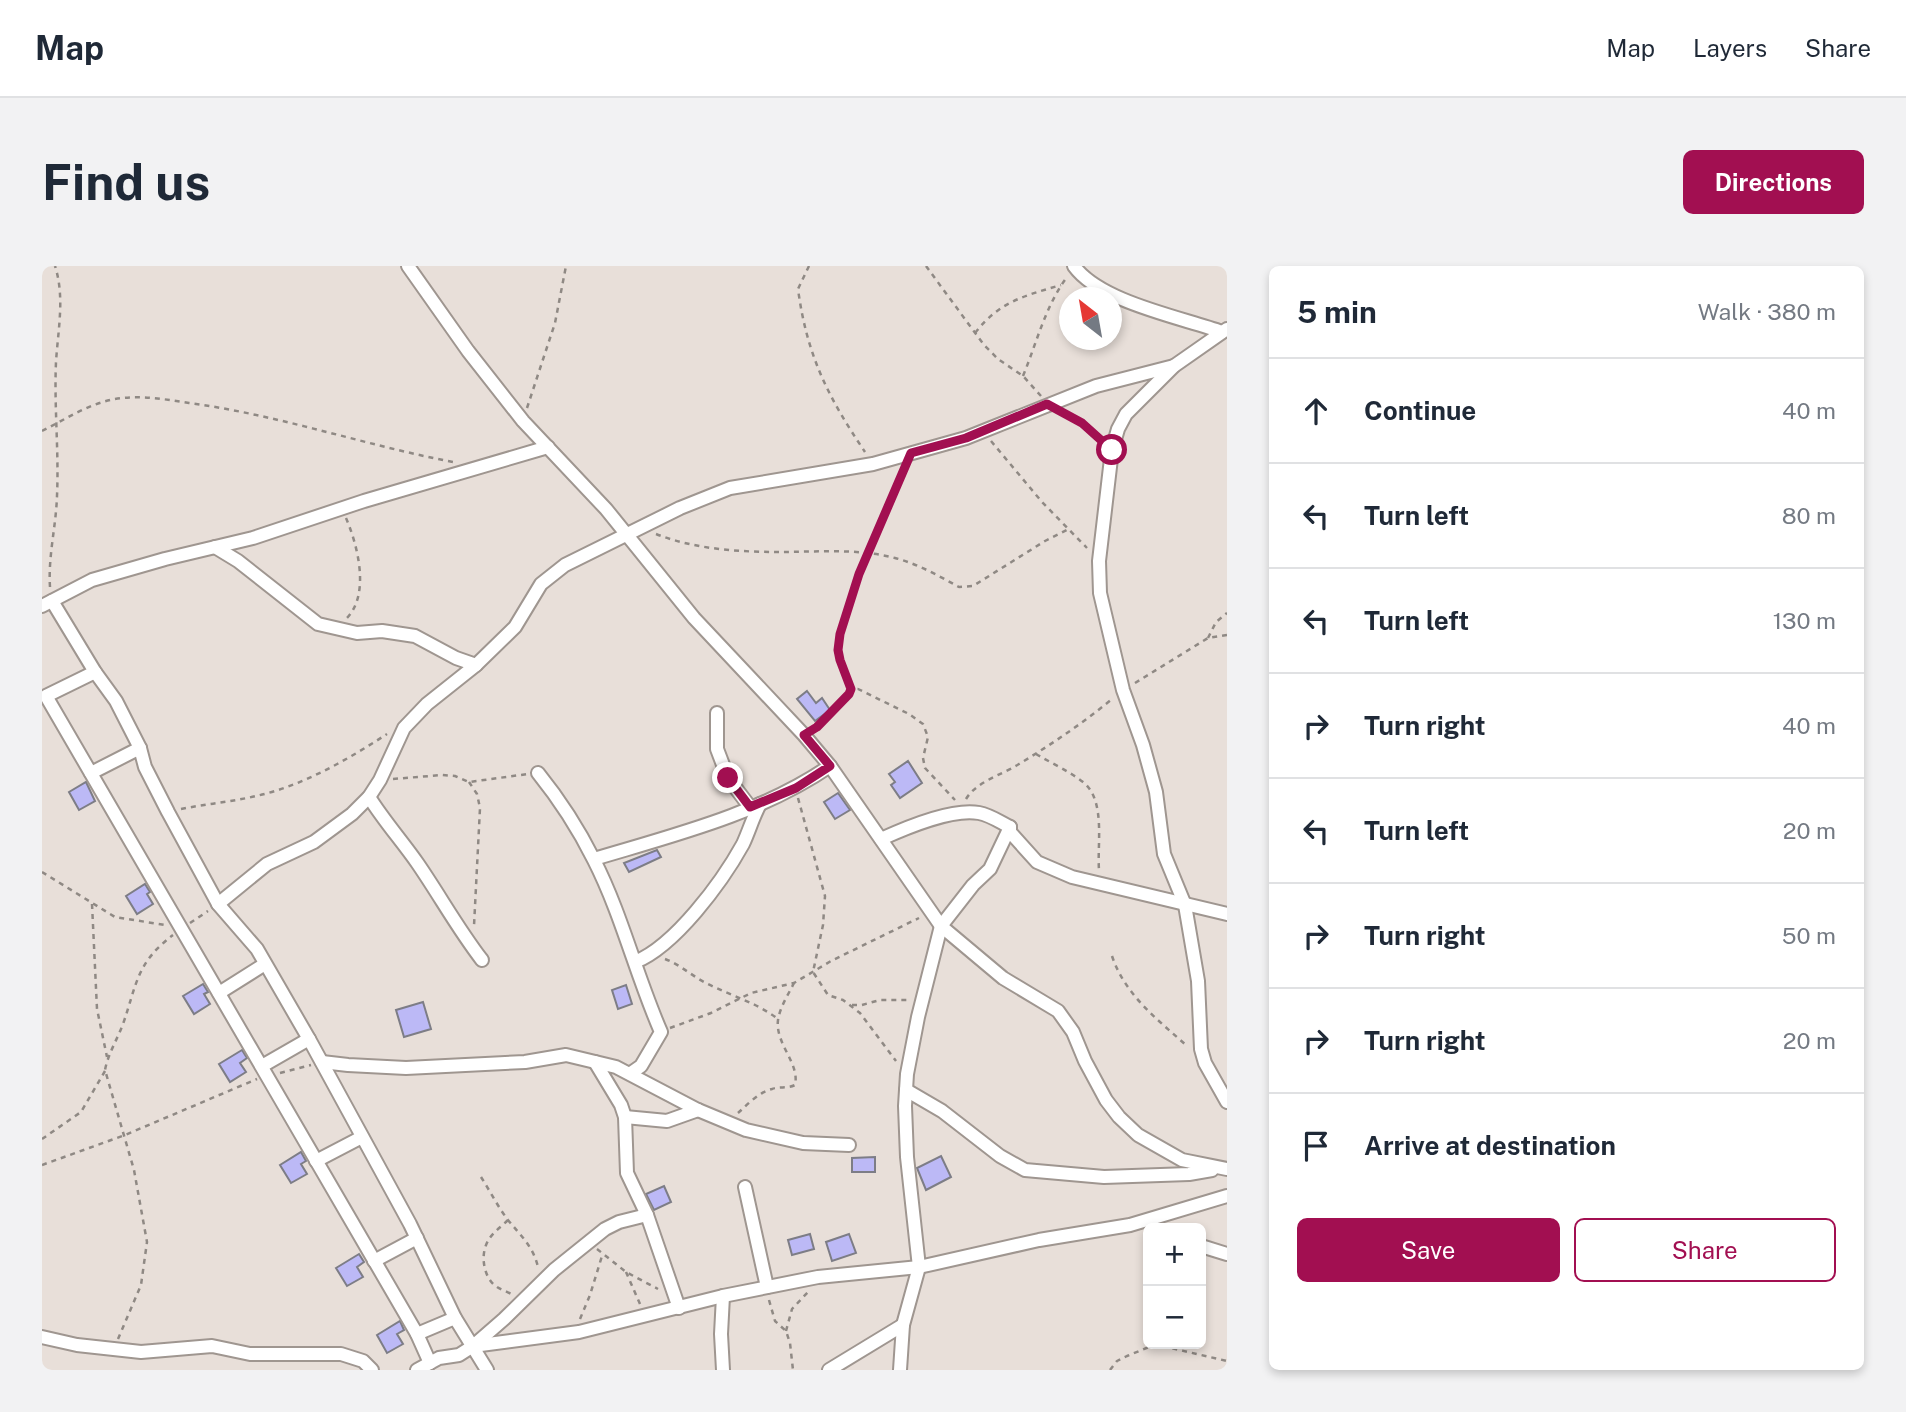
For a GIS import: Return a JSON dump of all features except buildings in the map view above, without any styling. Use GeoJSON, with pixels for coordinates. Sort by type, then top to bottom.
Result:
{"type":"FeatureCollection","features":[{"type":"Feature","properties":{"kind":"street"},"geometry":{"type":"LineString","coordinates":[[408,266],[468,351],[523,421],[606,509],[694,618],[830,766],[941,926],[1003,978],[1058,1011],[1073,1032],[1106,1100],[1138,1135],[1182,1160],[1224,1169]]}},
{"type":"Feature","properties":{"kind":"street"},"geometry":{"type":"LineString","coordinates":[[1074,267],[1095,286],[1114,295],[1225,330]]}},
{"type":"Feature","properties":{"kind":"street"},"geometry":{"type":"LineString","coordinates":[[1225,330],[1174,366],[1126,414],[1112,450],[1099,561],[1100,593],[1123,690],[1156,792],[1164,854],[1185,905],[1198,981],[1200,1040],[1205,1063],[1227,1102]]}},
{"type":"Feature","properties":{"kind":"street"},"geometry":{"type":"LineString","coordinates":[[218,904],[267,864],[314,842],[352,814],[369,797],[380,780],[404,729],[427,704],[476,665],[515,627],[541,584],[552,574],[586,554],[700,499],[730,488],[873,464],[966,438],[1096,386],[1174,366]]}},
{"type":"Feature","properties":{"kind":"street"},"geometry":{"type":"LineString","coordinates":[[486,1370],[455,1318],[417,1238],[309,1039],[251,942],[218,904],[145,767],[140,748],[116,701],[47,603],[92,580],[253,538],[548,447]]}},
{"type":"Feature","properties":{"kind":"street"},"geometry":{"type":"LineString","coordinates":[[215,547],[318,624],[357,633],[382,631],[415,636],[456,658],[476,665]]}},
{"type":"Feature","properties":{"kind":"street"},"geometry":{"type":"LineString","coordinates":[[95,671],[46,696],[265,1071],[430,1363]]}},
{"type":"Feature","properties":{"kind":"street"},"geometry":{"type":"LineString","coordinates":[[717,713],[717,749],[728,778],[755,806]]}},
{"type":"Feature","properties":{"kind":"street"},"geometry":{"type":"LineString","coordinates":[[91,774],[140,748]]}},
{"type":"Feature","properties":{"kind":"street"},"geometry":{"type":"LineString","coordinates":[[594,859],[686,832],[755,806],[796,788],[830,766]]}},
{"type":"Feature","properties":{"kind":"street"},"geometry":{"type":"LineString","coordinates":[[538,773],[594,859],[661,1032],[640,1066],[631,1073]]}},
{"type":"Feature","properties":{"kind":"street"},"geometry":{"type":"LineString","coordinates":[[369,797],[478,955]]}},
{"type":"Feature","properties":{"kind":"street"},"geometry":{"type":"LineString","coordinates":[[635,962],[653,954],[684,925],[744,841],[755,806]]}},
{"type":"Feature","properties":{"kind":"street"},"geometry":{"type":"LineString","coordinates":[[881,839],[963,813],[976,812],[1010,827]]}},
{"type":"Feature","properties":{"kind":"street"},"geometry":{"type":"LineString","coordinates":[[1010,827],[1010,832],[1037,862],[1072,877],[1227,914]]}},
{"type":"Feature","properties":{"kind":"street"},"geometry":{"type":"LineString","coordinates":[[900,1370],[903,1325],[919,1267],[907,1157],[907,1074],[941,926],[973,885],[990,869],[1010,827]]}},
{"type":"Feature","properties":{"kind":"street"},"geometry":{"type":"LineString","coordinates":[[219,993],[265,964]]}},
{"type":"Feature","properties":{"kind":"street"},"geometry":{"type":"LineString","coordinates":[[265,1071],[309,1039]]}},
{"type":"Feature","properties":{"kind":"street"},"geometry":{"type":"LineString","coordinates":[[322,1062],[405,1068],[524,1062],[566,1055],[631,1073],[698,1110],[784,1140],[849,1145]]}},
{"type":"Feature","properties":{"kind":"street"},"geometry":{"type":"LineString","coordinates":[[595,1062],[621,1105],[625,1117],[627,1173],[647,1215],[677,1303]]}},
{"type":"Feature","properties":{"kind":"street"},"geometry":{"type":"LineString","coordinates":[[906,1090],[942,1111],[1000,1156],[1025,1170],[1104,1177],[1189,1174],[1224,1169]]}},
{"type":"Feature","properties":{"kind":"street"},"geometry":{"type":"LineString","coordinates":[[625,1117],[667,1121],[698,1110]]}},
{"type":"Feature","properties":{"kind":"street"},"geometry":{"type":"LineString","coordinates":[[316,1161],[362,1137]]}},
{"type":"Feature","properties":{"kind":"street"},"geometry":{"type":"LineString","coordinates":[[745,1187],[766,1287]]}},
{"type":"Feature","properties":{"kind":"street"},"geometry":{"type":"LineString","coordinates":[[473,1346],[579,1332],[645,1317],[677,1303],[818,1277],[919,1267],[1039,1240],[1130,1225],[1227,1196]]}},
{"type":"Feature","properties":{"kind":"street"},"geometry":{"type":"LineString","coordinates":[[417,1370],[439,1358],[459,1355],[473,1346],[554,1270],[591,1240],[619,1222],[647,1215]]}},
{"type":"Feature","properties":{"kind":"street"},"geometry":{"type":"LineString","coordinates":[[1130,1225],[1143,1229]]}},
{"type":"Feature","properties":{"kind":"street"},"geometry":{"type":"LineString","coordinates":[[374,1261],[417,1238]]}},
{"type":"Feature","properties":{"kind":"street"},"geometry":{"type":"LineString","coordinates":[[1206,1248],[1227,1254]]}},
{"type":"Feature","properties":{"kind":"street"},"geometry":{"type":"LineString","coordinates":[[723,1296],[723,1370]]}},
{"type":"Feature","properties":{"kind":"street"},"geometry":{"type":"LineString","coordinates":[[416,1334],[455,1318]]}},
{"type":"Feature","properties":{"kind":"street"},"geometry":{"type":"LineString","coordinates":[[829,1370],[903,1325]]}},
{"type":"Feature","properties":{"kind":"street"},"geometry":{"type":"LineString","coordinates":[[42,1336],[77,1345],[117,1350],[172,1351],[212,1346],[250,1354],[341,1354],[363,1361],[372,1370]]}},
{"type":"Feature","properties":{"kind":"path"},"geometry":{"type":"LineString","coordinates":[[47,603],[57,498],[55,395],[61,298],[60,280],[55,266]]}},
{"type":"Feature","properties":{"kind":"path"},"geometry":{"type":"LineString","coordinates":[[523,421],[555,323],[566,266]]}},
{"type":"Feature","properties":{"kind":"path"},"geometry":{"type":"LineString","coordinates":[[809,266],[798,289],[815,366],[843,419],[873,464]]}},
{"type":"Feature","properties":{"kind":"path"},"geometry":{"type":"LineString","coordinates":[[926,266],[975,333],[998,359],[1023,376],[1047,404],[1082,423],[1112,450]]}},
{"type":"Feature","properties":{"kind":"path"},"geometry":{"type":"LineString","coordinates":[[1023,376],[1039,339],[1048,308],[1074,267]]}},
{"type":"Feature","properties":{"kind":"path"},"geometry":{"type":"LineString","coordinates":[[975,333],[1002,306],[1015,299],[1061,285]]}},
{"type":"Feature","properties":{"kind":"path"},"geometry":{"type":"LineString","coordinates":[[42,430],[89,407],[114,399],[155,397],[245,411],[385,448],[481,468]]}},
{"type":"Feature","properties":{"kind":"path"},"geometry":{"type":"LineString","coordinates":[[983,431],[1030,488],[1099,561]]}},
{"type":"Feature","properties":{"kind":"path"},"geometry":{"type":"LineString","coordinates":[[804,735],[817,727],[851,689],[838,650],[840,634],[868,554],[911,453]]}},
{"type":"Feature","properties":{"kind":"path"},"geometry":{"type":"LineString","coordinates":[[332,628],[345,621],[354,610],[359,591],[356,550],[342,509]]}},
{"type":"Feature","properties":{"kind":"path"},"geometry":{"type":"LineString","coordinates":[[642,528],[692,545],[777,552],[812,550],[868,554],[902,560],[959,587],[967,588],[1069,529]]}},
{"type":"Feature","properties":{"kind":"path"},"geometry":{"type":"LineString","coordinates":[[1208,638],[1216,622],[1227,613]]}},
{"type":"Feature","properties":{"kind":"path"},"geometry":{"type":"LineString","coordinates":[[851,689],[866,693],[923,724],[928,737],[923,758],[925,768],[962,806],[974,788],[998,777],[1084,722],[1123,690],[1208,638],[1227,635]]}},
{"type":"Feature","properties":{"kind":"path"},"geometry":{"type":"LineString","coordinates":[[168,812],[275,790],[328,768],[393,730]]}},
{"type":"Feature","properties":{"kind":"path"},"geometry":{"type":"LineString","coordinates":[[1036,753],[1085,783],[1094,796],[1098,818],[1100,884]]}},
{"type":"Feature","properties":{"kind":"path"},"geometry":{"type":"LineString","coordinates":[[380,780],[442,775],[455,776],[469,782],[538,773]]}},
{"type":"Feature","properties":{"kind":"path"},"geometry":{"type":"LineString","coordinates":[[469,782],[477,794],[480,808],[478,955]]}},
{"type":"Feature","properties":{"kind":"path"},"geometry":{"type":"LineString","coordinates":[[796,788],[825,895],[823,925],[813,972],[828,995],[852,1005],[880,1000],[912,1000],[923,996]]}},
{"type":"Feature","properties":{"kind":"path"},"geometry":{"type":"LineString","coordinates":[[42,872],[115,917],[171,927]]}},
{"type":"Feature","properties":{"kind":"path"},"geometry":{"type":"LineString","coordinates":[[92,904],[97,1009],[107,1058]]}},
{"type":"Feature","properties":{"kind":"path"},"geometry":{"type":"LineString","coordinates":[[186,926],[218,904]]}},
{"type":"Feature","properties":{"kind":"path"},"geometry":{"type":"LineString","coordinates":[[661,1032],[711,1013],[739,998],[767,988],[794,983],[932,910]]}},
{"type":"Feature","properties":{"kind":"path"},"geometry":{"type":"LineString","coordinates":[[42,1139],[78,1115],[105,1070],[139,973],[160,946],[180,930]]}},
{"type":"Feature","properties":{"kind":"path"},"geometry":{"type":"LineString","coordinates":[[653,954],[685,968],[706,984],[762,1008],[778,1019]]}},
{"type":"Feature","properties":{"kind":"path"},"geometry":{"type":"LineString","coordinates":[[1112,956],[1120,979],[1142,1005],[1205,1063]]}},
{"type":"Feature","properties":{"kind":"path"},"geometry":{"type":"LineString","coordinates":[[728,1122],[754,1098],[772,1088],[789,1088],[795,1085],[797,1077],[782,1045],[778,1019],[794,983]]}},
{"type":"Feature","properties":{"kind":"path"},"geometry":{"type":"LineString","coordinates":[[852,1005],[907,1074]]}},
{"type":"Feature","properties":{"kind":"path"},"geometry":{"type":"LineString","coordinates":[[42,1165],[125,1135],[265,1071],[322,1062]]}},
{"type":"Feature","properties":{"kind":"path"},"geometry":{"type":"LineString","coordinates":[[105,1070],[125,1135],[143,1214],[147,1247],[141,1285],[124,1320],[117,1350]]}},
{"type":"Feature","properties":{"kind":"path"},"geometry":{"type":"LineString","coordinates":[[481,1177],[508,1220],[534,1252],[541,1284]]}},
{"type":"Feature","properties":{"kind":"path"},"geometry":{"type":"LineString","coordinates":[[508,1220],[489,1239],[483,1253],[485,1270],[496,1287],[522,1300]]}},
{"type":"Feature","properties":{"kind":"path"},"geometry":{"type":"LineString","coordinates":[[591,1240],[602,1255],[677,1303]]}},
{"type":"Feature","properties":{"kind":"path"},"geometry":{"type":"LineString","coordinates":[[579,1332],[581,1314],[590,1295],[602,1255]]}},
{"type":"Feature","properties":{"kind":"path"},"geometry":{"type":"LineString","coordinates":[[626,1272],[645,1317]]}},
{"type":"Feature","properties":{"kind":"path"},"geometry":{"type":"LineString","coordinates":[[786,1331],[792,1309],[818,1277]]}},
{"type":"Feature","properties":{"kind":"path"},"geometry":{"type":"LineString","coordinates":[[766,1287],[775,1321],[786,1331],[790,1343],[793,1370]]}},
{"type":"Feature","properties":{"kind":"path"},"geometry":{"type":"LineString","coordinates":[[1110,1370],[1117,1361],[1127,1356],[1149,1347],[1162,1346],[1227,1361]]}},
{"type":"Feature","properties":{"kind":"route"},"geometry":{"type":"LineString","coordinates":[[728,778],[750,807],[796,788],[830,766],[804,735],[817,727],[851,689],[838,650],[840,634],[859,574],[911,453],[966,438],[1047,404],[1091,429],[1112,450]]}}]}
